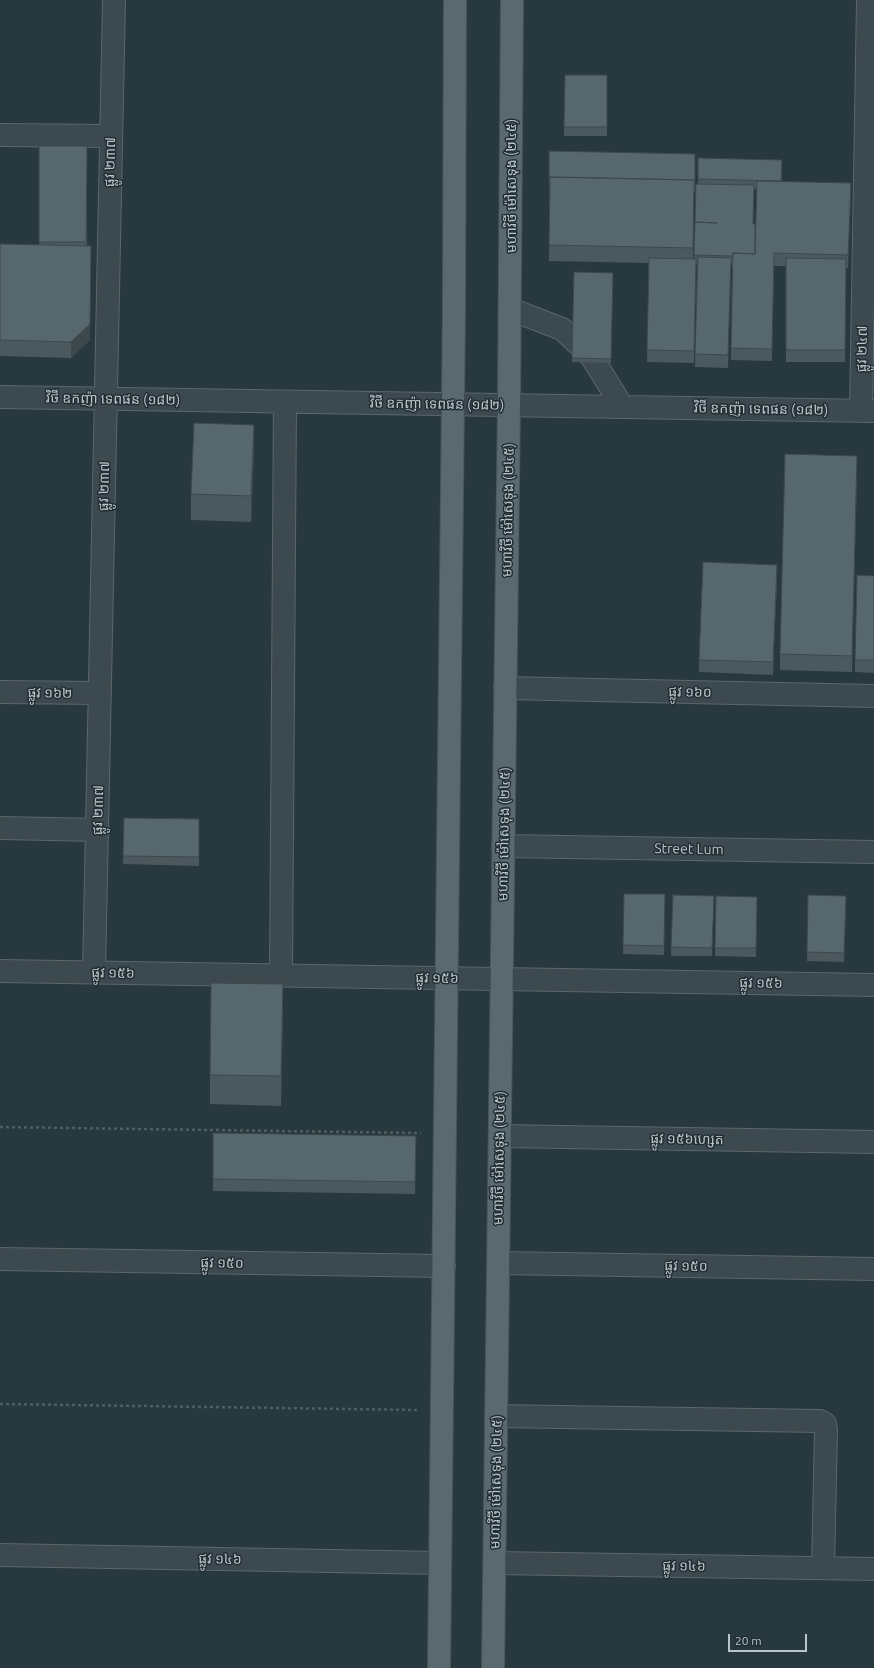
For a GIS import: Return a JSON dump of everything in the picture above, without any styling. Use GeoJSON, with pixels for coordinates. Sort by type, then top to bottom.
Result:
{"type":"FeatureCollection","features":[{"type":"Feature","properties":{"kind":"main road"},"geometry":{"type":"LineString","coordinates":[[438,1668],[444,1266],[454,309],[455,0]]}},
{"type":"Feature","properties":{"kind":"main road","name":"មហាវិថី ម៉ៅសេទុង (២៤៥)"},"geometry":{"type":"LineString","coordinates":[[493,1668],[503,979],[503,846],[509,404],[512,0]]}},
{"type":"Feature","properties":{"kind":"street","name":"ផ្លូវ ២៣៧"},"geometry":{"type":"LineString","coordinates":[[94,972],[114,0]]}},
{"type":"Feature","properties":{"kind":"street","name":"ផ្លូវ ២៤៧"},"geometry":{"type":"LineString","coordinates":[[867,410],[869,162],[868,0]]}},
{"type":"Feature","properties":{"kind":"street"},"geometry":{"type":"LineString","coordinates":[[0,135],[111,136]]}},
{"type":"Feature","properties":{"kind":"street"},"geometry":{"type":"LineString","coordinates":[[510,309],[562,329],[592,356],[622,406]]}},
{"type":"Feature","properties":{"kind":"street","name":"វិថី ឧកញ៉ា ទេពផន (១៨២)"},"geometry":{"type":"LineString","coordinates":[[0,397],[867,410]]}},
{"type":"Feature","properties":{"kind":"street"},"geometry":{"type":"LineString","coordinates":[[281,975],[285,402]]}},
{"type":"Feature","properties":{"kind":"street","name":"ផ្លូវ ១៦០"},"geometry":{"type":"LineString","coordinates":[[505,688],[874,696]]}},
{"type":"Feature","properties":{"kind":"street","name":"ផ្លូវ ១៦២"},"geometry":{"type":"LineString","coordinates":[[0,692],[100,693]]}},
{"type":"Feature","properties":{"kind":"street"},"geometry":{"type":"LineString","coordinates":[[0,828],[98,830]]}},
{"type":"Feature","properties":{"kind":"street","name":"Street Lum"},"geometry":{"type":"LineString","coordinates":[[503,846],[874,852]]}},
{"type":"Feature","properties":{"kind":"street","name":"ផ្លូវ ១៥៦"},"geometry":{"type":"LineString","coordinates":[[0,971],[874,985]]}},
{"type":"Feature","properties":{"kind":"street","name":"ផ្លូវ ១៥៦ហ្សេត"},"geometry":{"type":"LineString","coordinates":[[500,1136],[874,1142]]}},
{"type":"Feature","properties":{"kind":"street","name":"ផ្លូវ ១៥០"},"geometry":{"type":"LineString","coordinates":[[0,1259],[444,1266]]}},
{"type":"Feature","properties":{"kind":"street","name":"ផ្លូវ ១៥០"},"geometry":{"type":"LineString","coordinates":[[498,1263],[874,1269]]}},
{"type":"Feature","properties":{"kind":"street"},"geometry":{"type":"LineString","coordinates":[[496,1416],[820,1421],[825,1424],[826,1430],[823,1568]]}},
{"type":"Feature","properties":{"kind":"street","name":"ផ្លូវ ១៤៦"},"geometry":{"type":"LineString","coordinates":[[0,1555],[440,1563]]}},
{"type":"Feature","properties":{"kind":"street","name":"ផ្លូវ ១៤៦"},"geometry":{"type":"LineString","coordinates":[[495,1563],[874,1569]]}},
{"type":"Feature","properties":{"kind":"path"},"geometry":{"type":"LineString","coordinates":[[0,1127],[445,1134]]}},
{"type":"Feature","properties":{"kind":"path"},"geometry":{"type":"LineString","coordinates":[[0,1404],[442,1410]]}},
{"type":"Feature","properties":{"kind":"building"},"geometry":{"type":"Polygon","coordinates":[[[565,75],[607,75],[607,127],[564,127],[565,75]]]}},
{"type":"Feature","properties":{"kind":"building"},"geometry":{"type":"Polygon","coordinates":[[[39,146],[87,146],[86,242],[39,242],[39,146]]]}},
{"type":"Feature","properties":{"kind":"building"},"geometry":{"type":"Polygon","coordinates":[[[549,151],[695,154],[695,180],[549,177],[549,151]]]}},
{"type":"Feature","properties":{"kind":"building"},"geometry":{"type":"Polygon","coordinates":[[[698,158],[782,160],[781,181],[698,179],[698,158]]]}},
{"type":"Feature","properties":{"kind":"building"},"geometry":{"type":"Polygon","coordinates":[[[550,177],[694,180],[693,248],[549,245],[550,177]]]}},
{"type":"Feature","properties":{"kind":"building"},"geometry":{"type":"Polygon","coordinates":[[[757,181],[851,183],[848,255],[774,253],[772,349],[731,348],[733,253],[755,254],[757,181]]]}},
{"type":"Feature","properties":{"kind":"building"},"geometry":{"type":"Polygon","coordinates":[[[696,184],[754,185],[753,224],[755,224],[755,254],[733,253],[733,256],[694,255],[696,184]]]}},
{"type":"Feature","properties":{"kind":"building"},"geometry":{"type":"Polygon","coordinates":[[[0,244],[91,246],[90,324],[71,342],[0,340],[0,244]]]}},
{"type":"Feature","properties":{"kind":"building"},"geometry":{"type":"Polygon","coordinates":[[[698,257],[731,258],[728,355],[695,354],[698,257]]]}},
{"type":"Feature","properties":{"kind":"building"},"geometry":{"type":"Polygon","coordinates":[[[649,258],[696,259],[694,351],[647,350],[649,258]]]}},
{"type":"Feature","properties":{"kind":"building"},"geometry":{"type":"Polygon","coordinates":[[[786,258],[846,259],[845,350],[786,350],[786,258]]]}},
{"type":"Feature","properties":{"kind":"building"},"geometry":{"type":"Polygon","coordinates":[[[574,272],[613,273],[611,359],[572,358],[574,272]]]}},
{"type":"Feature","properties":{"kind":"building"},"geometry":{"type":"Polygon","coordinates":[[[194,423],[254,425],[251,496],[191,494],[194,423]]]}},
{"type":"Feature","properties":{"kind":"building"},"geometry":{"type":"Polygon","coordinates":[[[785,454],[857,456],[852,656],[780,654],[785,454]]]}},
{"type":"Feature","properties":{"kind":"building"},"geometry":{"type":"Polygon","coordinates":[[[703,562],[777,565],[773,662],[699,660],[703,562]]]}},
{"type":"Feature","properties":{"kind":"building"},"geometry":{"type":"Polygon","coordinates":[[[857,575],[874,576],[874,660],[855,660],[857,575]]]}},
{"type":"Feature","properties":{"kind":"building"},"geometry":{"type":"Polygon","coordinates":[[[124,818],[199,819],[199,857],[123,856],[124,818]]]}},
{"type":"Feature","properties":{"kind":"building"},"geometry":{"type":"Polygon","coordinates":[[[624,894],[665,894],[664,946],[623,945],[624,894]]]}},
{"type":"Feature","properties":{"kind":"building"},"geometry":{"type":"Polygon","coordinates":[[[673,895],[714,896],[712,948],[671,947],[673,895]]]}},
{"type":"Feature","properties":{"kind":"building"},"geometry":{"type":"Polygon","coordinates":[[[808,895],[846,896],[844,953],[807,952],[808,895]]]}},
{"type":"Feature","properties":{"kind":"building"},"geometry":{"type":"Polygon","coordinates":[[[716,896],[757,897],[756,948],[715,948],[716,896]]]}},
{"type":"Feature","properties":{"kind":"building"},"geometry":{"type":"Polygon","coordinates":[[[211,983],[283,984],[281,1076],[210,1075],[211,983]]]}},
{"type":"Feature","properties":{"kind":"building"},"geometry":{"type":"Polygon","coordinates":[[[213,1133],[416,1136],[415,1182],[213,1179],[213,1133]]]}}]}
